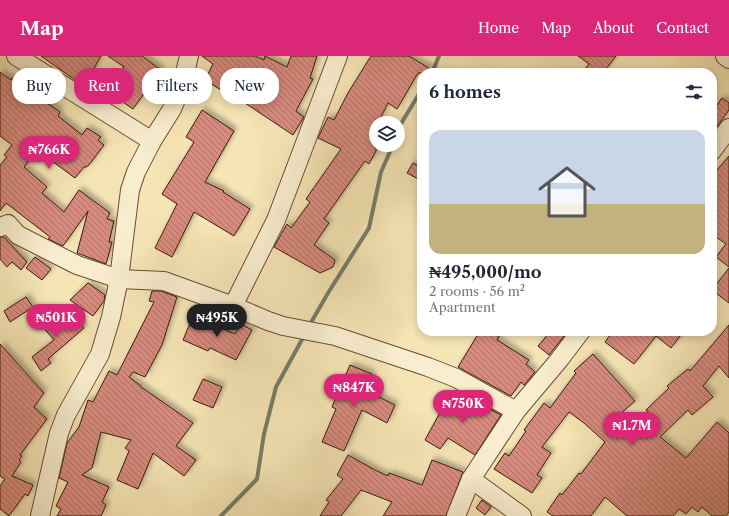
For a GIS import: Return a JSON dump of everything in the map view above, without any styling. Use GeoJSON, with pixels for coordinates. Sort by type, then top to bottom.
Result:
{"type":"FeatureCollection","features":[{"type":"Feature","properties":{"kind":"street"},"geometry":{"type":"LineString","coordinates":[[16,56],[152,141]]}},
{"type":"Feature","properties":{"kind":"street"},"geometry":{"type":"LineString","coordinates":[[40,516],[59,433],[66,415],[100,354],[112,317],[119,278],[130,190],[136,172],[152,141],[172,109],[182,85],[189,56]]}},
{"type":"Feature","properties":{"kind":"street"},"geometry":{"type":"LineString","coordinates":[[234,306],[276,220],[338,56]]}},
{"type":"Feature","properties":{"kind":"street"},"geometry":{"type":"LineString","coordinates":[[725,56],[729,59]]}},
{"type":"Feature","properties":{"kind":"street"},"geometry":{"type":"LineString","coordinates":[[717,144],[729,128]]}},
{"type":"Feature","properties":{"kind":"street"},"geometry":{"type":"LineString","coordinates":[[0,227],[8,224],[18,235],[77,265],[119,278],[164,281],[234,306],[276,324],[335,336],[428,367],[456,378],[516,411]]}},
{"type":"Feature","properties":{"kind":"street"},"geometry":{"type":"LineString","coordinates":[[456,516],[471,480],[516,411],[560,360],[577,336]]}},
{"type":"Feature","properties":{"kind":"street"},"geometry":{"type":"LineString","coordinates":[[471,480],[522,516]]}},
{"type":"Feature","properties":{"kind":"building"},"geometry":{"type":"Polygon","coordinates":[[[41,56],[101,56],[94,68],[74,68],[74,79],[66,74],[66,68],[58,68],[41,56]]]}},
{"type":"Feature","properties":{"kind":"building"},"geometry":{"type":"Polygon","coordinates":[[[108,56],[142,56],[158,68],[142,68],[142,96],[133,109],[126,104],[134,104],[134,68],[123,68],[124,67],[108,56]]]}},
{"type":"Feature","properties":{"kind":"building"},"geometry":{"type":"Polygon","coordinates":[[[202,56],[255,56],[264,60],[265,56],[287,67],[291,56],[317,56],[310,78],[313,79],[296,111],[304,117],[293,135],[246,104],[279,104],[279,68],[220,68],[220,89],[212,84],[211,68],[213,64],[202,56]]]}},
{"type":"Feature","properties":{"kind":"building"},"geometry":{"type":"Polygon","coordinates":[[[371,56],[409,56],[429,68],[417,68],[417,75],[397,109],[388,103],[382,116],[369,116],[369,152],[375,152],[369,164],[365,161],[324,219],[329,223],[314,245],[335,260],[333,267],[320,273],[274,247],[287,224],[291,228],[310,202],[306,199],[341,149],[318,138],[328,117],[334,120],[348,93],[371,56]]]}},
{"type":"Feature","properties":{"kind":"building"},"geometry":{"type":"Polygon","coordinates":[[[578,56],[616,56],[607,68],[586,68],[589,64],[578,56]]]}},
{"type":"Feature","properties":{"kind":"building"},"geometry":{"type":"Polygon","coordinates":[[[0,72],[11,80],[12,78],[12,104],[49,104],[60,112],[58,116],[82,135],[87,128],[101,137],[98,140],[104,145],[89,165],[84,167],[75,178],[37,150],[24,167],[47,187],[42,193],[64,212],[79,190],[110,213],[107,219],[114,221],[109,242],[112,242],[106,264],[77,253],[88,211],[63,246],[48,239],[50,237],[6,203],[0,211],[0,165],[7,157],[4,155],[12,145],[0,136],[0,72]]]}},
{"type":"Feature","properties":{"kind":"building"},"geometry":{"type":"Polygon","coordinates":[[[722,98],[729,103],[729,110],[717,126],[717,105],[722,98]]]}},
{"type":"Feature","properties":{"kind":"building"},"geometry":{"type":"Polygon","coordinates":[[[202,110],[234,131],[205,182],[224,191],[223,192],[250,209],[234,236],[194,212],[172,257],[155,248],[177,204],[162,194],[194,142],[186,137],[202,110]]]}},
{"type":"Feature","properties":{"kind":"building"},"geometry":{"type":"Polygon","coordinates":[[[729,156],[729,267],[717,258],[726,244],[717,238],[717,170],[729,156]]]}},
{"type":"Feature","properties":{"kind":"building"},"geometry":{"type":"Polygon","coordinates":[[[413,163],[417,165],[417,178],[407,173],[413,163]]]}},
{"type":"Feature","properties":{"kind":"building"},"geometry":{"type":"Polygon","coordinates":[[[0,237],[4,237],[27,262],[21,270],[12,262],[7,267],[0,259],[0,237]]]}},
{"type":"Feature","properties":{"kind":"building"},"geometry":{"type":"Polygon","coordinates":[[[35,257],[51,269],[42,280],[26,268],[35,257]]]}},
{"type":"Feature","properties":{"kind":"building"},"geometry":{"type":"Polygon","coordinates":[[[729,268],[729,303],[717,294],[717,284],[729,268]]]}},
{"type":"Feature","properties":{"kind":"building"},"geometry":{"type":"Polygon","coordinates":[[[88,283],[105,295],[104,301],[93,316],[70,300],[88,283]]]}},
{"type":"Feature","properties":{"kind":"building"},"geometry":{"type":"Polygon","coordinates":[[[152,291],[161,291],[177,297],[162,345],[145,377],[133,372],[129,377],[193,423],[176,446],[196,460],[184,476],[153,453],[138,489],[117,480],[129,451],[125,448],[131,440],[101,432],[92,468],[82,475],[109,487],[102,502],[106,505],[101,516],[57,516],[61,509],[56,506],[68,482],[59,478],[67,443],[79,427],[88,400],[93,402],[109,371],[117,375],[154,302],[149,301],[152,291]]]}},
{"type":"Feature","properties":{"kind":"building"},"geometry":{"type":"Polygon","coordinates":[[[26,297],[33,307],[10,322],[4,311],[26,297]]]}},
{"type":"Feature","properties":{"kind":"building"},"geometry":{"type":"Polygon","coordinates":[[[57,311],[71,326],[78,321],[84,328],[48,359],[51,363],[41,371],[32,357],[54,340],[41,325],[57,311]]]}},
{"type":"Feature","properties":{"kind":"building"},"geometry":{"type":"Polygon","coordinates":[[[193,316],[235,334],[241,324],[252,330],[236,360],[210,348],[208,351],[183,340],[193,316]]]}},
{"type":"Feature","properties":{"kind":"building"},"geometry":{"type":"Polygon","coordinates":[[[729,325],[729,378],[719,366],[703,386],[713,397],[692,415],[688,410],[660,437],[686,458],[717,422],[729,433],[729,512],[726,516],[712,516],[702,507],[698,512],[692,507],[686,514],[679,509],[673,516],[627,516],[605,497],[591,516],[553,516],[547,512],[560,493],[562,495],[579,473],[581,474],[605,442],[569,412],[542,447],[551,453],[537,475],[542,478],[532,493],[494,469],[505,453],[509,456],[526,431],[524,430],[544,403],[550,408],[576,373],[574,371],[593,354],[635,401],[619,415],[638,434],[652,417],[646,410],[669,388],[667,386],[688,369],[690,371],[729,325]]]}},
{"type":"Feature","properties":{"kind":"building"},"geometry":{"type":"Polygon","coordinates":[[[477,336],[499,336],[497,340],[529,360],[526,364],[535,372],[524,385],[521,382],[511,396],[458,367],[477,336]]]}},
{"type":"Feature","properties":{"kind":"building"},"geometry":{"type":"Polygon","coordinates":[[[547,336],[564,336],[549,355],[538,346],[547,336]]]}},
{"type":"Feature","properties":{"kind":"building"},"geometry":{"type":"Polygon","coordinates":[[[609,336],[656,336],[634,364],[605,342],[609,336]]]}},
{"type":"Feature","properties":{"kind":"building"},"geometry":{"type":"Polygon","coordinates":[[[656,336],[680,336],[671,348],[656,336]]]}},
{"type":"Feature","properties":{"kind":"building"},"geometry":{"type":"Polygon","coordinates":[[[0,344],[44,393],[34,407],[47,419],[20,455],[22,456],[19,460],[21,462],[12,476],[33,485],[28,496],[25,494],[9,516],[0,509],[0,486],[5,479],[0,476],[0,344]]]}},
{"type":"Feature","properties":{"kind":"building"},"geometry":{"type":"Polygon","coordinates":[[[350,365],[372,374],[365,390],[395,405],[387,423],[362,410],[344,451],[322,442],[336,409],[332,407],[350,365]]]}},
{"type":"Feature","properties":{"kind":"building"},"geometry":{"type":"Polygon","coordinates":[[[203,379],[222,387],[213,408],[193,400],[203,379]]]}},
{"type":"Feature","properties":{"kind":"building"},"geometry":{"type":"Polygon","coordinates":[[[463,394],[501,415],[475,455],[448,438],[440,449],[425,440],[448,398],[458,403],[463,394]]]}},
{"type":"Feature","properties":{"kind":"building"},"geometry":{"type":"Polygon","coordinates":[[[348,455],[388,476],[389,473],[422,485],[432,460],[463,472],[446,516],[383,516],[392,502],[361,490],[341,516],[320,516],[329,502],[326,500],[343,479],[337,475],[348,455]]]}},
{"type":"Feature","properties":{"kind":"building"},"geometry":{"type":"Polygon","coordinates":[[[482,500],[491,507],[485,515],[476,508],[482,500]]]}},
{"type":"Feature","properties":{"kind":"waterway"},"geometry":{"type":"LineString","coordinates":[[434,68],[439,56]]}},
{"type":"Feature","properties":{"kind":"waterway"},"geometry":{"type":"LineString","coordinates":[[405,117],[417,97]]}},
{"type":"Feature","properties":{"kind":"waterway"},"geometry":{"type":"LineString","coordinates":[[309,326],[369,228],[381,172],[390,152]]}},
{"type":"Feature","properties":{"kind":"waterway"},"geometry":{"type":"LineString","coordinates":[[221,516],[257,479],[264,434],[276,387],[305,334]]}}]}
